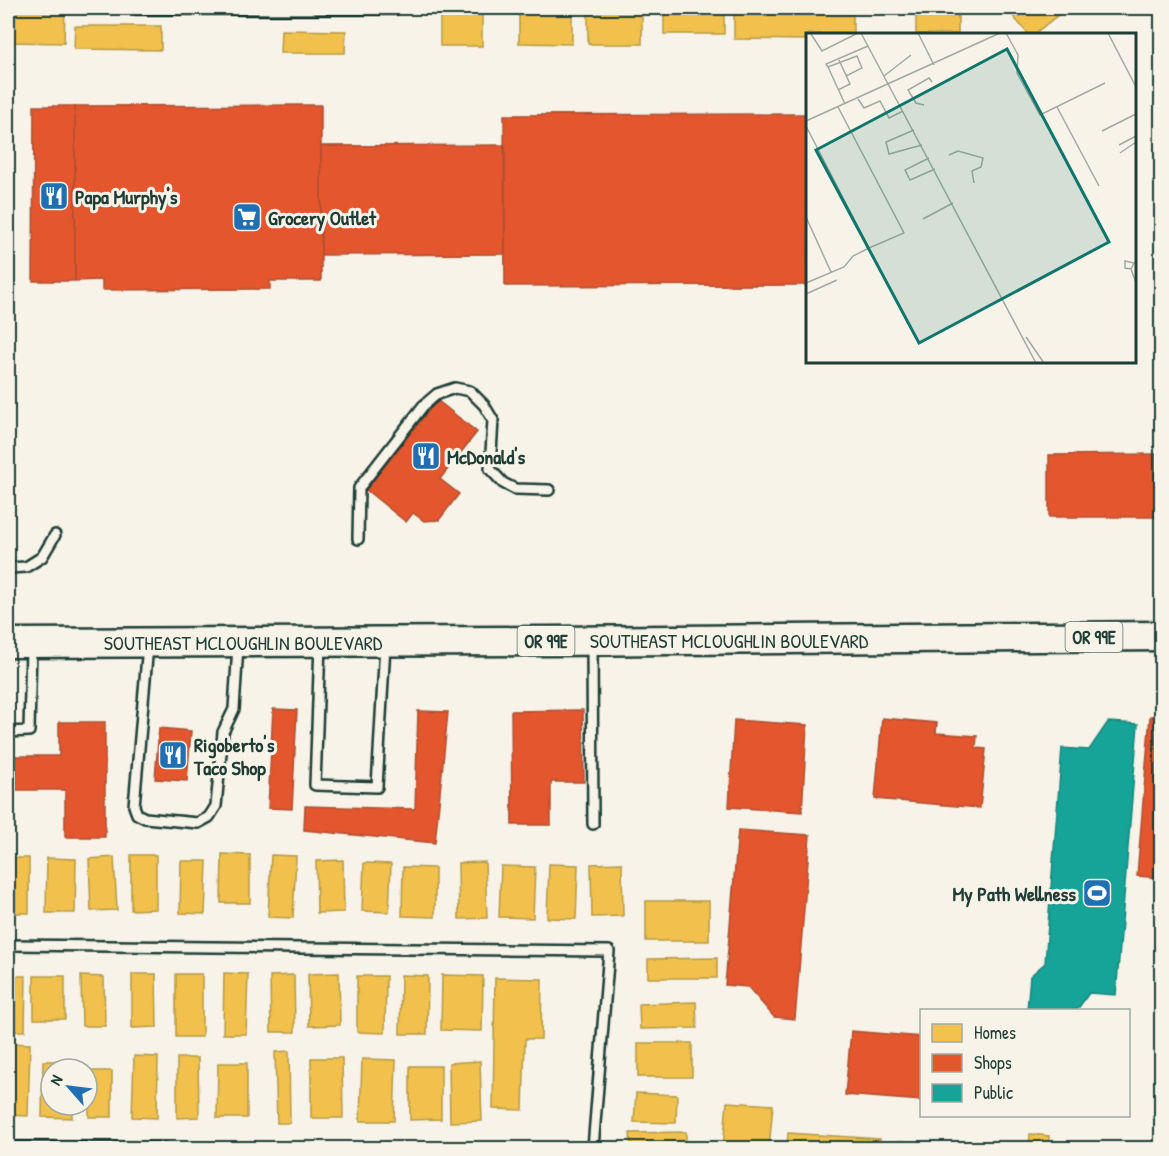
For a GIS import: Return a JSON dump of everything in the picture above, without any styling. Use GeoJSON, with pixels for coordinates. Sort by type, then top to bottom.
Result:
{"type":"FeatureCollection","features":[{"type":"Feature","properties":{"kind":"main road","name":"SOUTHEAST MCLOUGHLIN BOULEVARD"},"geometry":{"type":"LineString","coordinates":[[19,643],[1161,636]]}},
{"type":"Feature","properties":{"kind":"lane"},"geometry":{"type":"LineString","coordinates":[[134,8],[395,8]]}},
{"type":"Feature","properties":{"kind":"lane"},"geometry":{"type":"LineString","coordinates":[[358,539],[359,488],[423,406],[436,394],[455,388],[470,391],[484,405],[493,420],[490,469],[503,483],[515,489],[549,490]]}},
{"type":"Feature","properties":{"kind":"lane"},"geometry":{"type":"LineString","coordinates":[[8,568],[26,567],[42,557],[56,535]]}},
{"type":"Feature","properties":{"kind":"lane"},"geometry":{"type":"LineString","coordinates":[[592,640],[593,824]]}},
{"type":"Feature","properties":{"kind":"lane"},"geometry":{"type":"LineString","coordinates":[[148,642],[134,806],[137,814],[145,818],[198,824],[209,817],[216,806],[223,732],[234,709],[238,642]]}},
{"type":"Feature","properties":{"kind":"lane"},"geometry":{"type":"LineString","coordinates":[[320,642],[315,785],[377,788],[385,642]]}},
{"type":"Feature","properties":{"kind":"lane"},"geometry":{"type":"LineString","coordinates":[[8,732],[29,732],[19,643]]}},
{"type":"Feature","properties":{"kind":"lane"},"geometry":{"type":"LineString","coordinates":[[8,945],[609,951],[593,1149]]}},
{"type":"Feature","properties":{"kind":"lane"},"geometry":{"type":"LineString","coordinates":[[8,1147],[163,1149]]}},
{"type":"Feature","properties":{"kind":"building: Homes"},"geometry":{"type":"Polygon","coordinates":[[[8,8],[65,8],[64,43],[8,42],[8,8]]]}},
{"type":"Feature","properties":{"kind":"building: Homes"},"geometry":{"type":"Polygon","coordinates":[[[440,8],[502,8],[502,12],[482,12],[482,46],[440,46],[440,8]]]}},
{"type":"Feature","properties":{"kind":"building: Homes"},"geometry":{"type":"Polygon","coordinates":[[[519,8],[572,8],[572,44],[519,43],[519,8]]]}},
{"type":"Feature","properties":{"kind":"building: Homes"},"geometry":{"type":"Polygon","coordinates":[[[588,8],[642,8],[642,44],[588,44],[588,8]]]}},
{"type":"Feature","properties":{"kind":"building: Homes"},"geometry":{"type":"Polygon","coordinates":[[[664,8],[724,8],[724,34],[664,34],[664,8]]]}},
{"type":"Feature","properties":{"kind":"building: Homes"},"geometry":{"type":"Polygon","coordinates":[[[734,8],[853,8],[853,33],[806,33],[806,40],[734,39],[734,8]]]}},
{"type":"Feature","properties":{"kind":"building: Homes"},"geometry":{"type":"Polygon","coordinates":[[[916,8],[958,8],[958,33],[916,33],[916,8]]]}},
{"type":"Feature","properties":{"kind":"building: Homes"},"geometry":{"type":"Polygon","coordinates":[[[1006,8],[1067,8],[1035,33],[1027,33],[1006,8]]]}},
{"type":"Feature","properties":{"kind":"building: Homes"},"geometry":{"type":"Polygon","coordinates":[[[75,26],[161,26],[161,50],[74,49],[75,26]]]}},
{"type":"Feature","properties":{"kind":"building: Homes"},"geometry":{"type":"Polygon","coordinates":[[[281,30],[346,31],[345,53],[280,53],[281,30]]]}},
{"type":"Feature","properties":{"kind":"building: Homes"},"geometry":{"type":"Polygon","coordinates":[[[222,854],[250,855],[250,903],[221,903],[222,854]]]}},
{"type":"Feature","properties":{"kind":"building: Homes"},"geometry":{"type":"Polygon","coordinates":[[[131,855],[156,855],[156,909],[131,910],[131,855]]]}},
{"type":"Feature","properties":{"kind":"building: Homes"},"geometry":{"type":"Polygon","coordinates":[[[271,855],[296,856],[293,918],[268,917],[271,855]]]}},
{"type":"Feature","properties":{"kind":"building: Homes"},"geometry":{"type":"Polygon","coordinates":[[[114,857],[117,910],[91,911],[89,859],[114,857]]]}},
{"type":"Feature","properties":{"kind":"building: Homes"},"geometry":{"type":"Polygon","coordinates":[[[8,858],[29,858],[29,913],[8,913],[8,858]]]}},
{"type":"Feature","properties":{"kind":"building: Homes"},"geometry":{"type":"Polygon","coordinates":[[[47,858],[76,859],[75,913],[46,913],[47,858]]]}},
{"type":"Feature","properties":{"kind":"building: Homes"},"geometry":{"type":"Polygon","coordinates":[[[343,860],[344,912],[317,913],[316,861],[343,860]]]}},
{"type":"Feature","properties":{"kind":"building: Homes"},"geometry":{"type":"Polygon","coordinates":[[[181,861],[207,861],[205,914],[180,913],[181,861]]]}},
{"type":"Feature","properties":{"kind":"building: Homes"},"geometry":{"type":"Polygon","coordinates":[[[485,862],[487,918],[459,919],[458,863],[485,862]]]}},
{"type":"Feature","properties":{"kind":"building: Homes"},"geometry":{"type":"Polygon","coordinates":[[[364,863],[391,864],[389,912],[362,911],[364,863]]]}},
{"type":"Feature","properties":{"kind":"building: Homes"},"geometry":{"type":"Polygon","coordinates":[[[622,863],[623,916],[592,917],[591,864],[622,863]]]}},
{"type":"Feature","properties":{"kind":"building: Homes"},"geometry":{"type":"Polygon","coordinates":[[[549,864],[578,865],[576,919],[547,918],[549,864]]]}},
{"type":"Feature","properties":{"kind":"building: Homes"},"geometry":{"type":"Polygon","coordinates":[[[501,866],[535,867],[533,918],[499,917],[501,866]]]}},
{"type":"Feature","properties":{"kind":"building: Homes"},"geometry":{"type":"Polygon","coordinates":[[[403,867],[435,868],[435,917],[402,916],[403,867]]]}},
{"type":"Feature","properties":{"kind":"building: Homes"},"geometry":{"type":"Polygon","coordinates":[[[646,901],[709,901],[709,941],[646,941],[646,901]]]}},
{"type":"Feature","properties":{"kind":"building: Homes"},"geometry":{"type":"Polygon","coordinates":[[[717,958],[717,978],[648,978],[648,959],[717,958]]]}},
{"type":"Feature","properties":{"kind":"building: Homes"},"geometry":{"type":"Polygon","coordinates":[[[224,973],[248,974],[246,1034],[223,1034],[224,973]]]}},
{"type":"Feature","properties":{"kind":"building: Homes"},"geometry":{"type":"Polygon","coordinates":[[[339,973],[340,1025],[309,1026],[308,974],[339,973]]]}},
{"type":"Feature","properties":{"kind":"building: Homes"},"geometry":{"type":"Polygon","coordinates":[[[132,974],[156,974],[157,1027],[132,1028],[132,974]]]}},
{"type":"Feature","properties":{"kind":"building: Homes"},"geometry":{"type":"Polygon","coordinates":[[[176,974],[202,974],[202,1037],[176,1037],[176,974]]]}},
{"type":"Feature","properties":{"kind":"building: Homes"},"geometry":{"type":"Polygon","coordinates":[[[294,975],[295,1032],[271,1032],[270,976],[294,975]]]}},
{"type":"Feature","properties":{"kind":"building: Homes"},"geometry":{"type":"Polygon","coordinates":[[[401,975],[428,976],[427,1034],[400,1034],[401,975]]]}},
{"type":"Feature","properties":{"kind":"building: Homes"},"geometry":{"type":"Polygon","coordinates":[[[442,975],[483,976],[482,1031],[441,1030],[442,975]]]}},
{"type":"Feature","properties":{"kind":"building: Homes"},"geometry":{"type":"Polygon","coordinates":[[[8,976],[26,976],[25,1031],[8,1031],[8,976]]]}},
{"type":"Feature","properties":{"kind":"building: Homes"},"geometry":{"type":"Polygon","coordinates":[[[34,976],[65,976],[65,1019],[34,1019],[34,976]]]}},
{"type":"Feature","properties":{"kind":"building: Homes"},"geometry":{"type":"Polygon","coordinates":[[[81,976],[104,977],[105,1026],[82,1026],[81,976]]]}},
{"type":"Feature","properties":{"kind":"building: Homes"},"geometry":{"type":"Polygon","coordinates":[[[357,976],[386,976],[385,1033],[357,1032],[357,976]]]}},
{"type":"Feature","properties":{"kind":"building: Homes"},"geometry":{"type":"Polygon","coordinates":[[[495,978],[542,979],[541,1039],[525,1039],[523,1110],[493,1109],[495,978]]]}},
{"type":"Feature","properties":{"kind":"building: Homes"},"geometry":{"type":"Polygon","coordinates":[[[696,1002],[697,1028],[640,1029],[639,1004],[696,1002]]]}},
{"type":"Feature","properties":{"kind":"building: Homes"},"geometry":{"type":"Polygon","coordinates":[[[8,1043],[30,1044],[28,1116],[8,1115],[8,1043]]]}},
{"type":"Feature","properties":{"kind":"building: Homes"},"geometry":{"type":"Polygon","coordinates":[[[638,1043],[692,1043],[692,1077],[638,1077],[638,1043]]]}},
{"type":"Feature","properties":{"kind":"building: Homes"},"geometry":{"type":"Polygon","coordinates":[[[289,1051],[290,1123],[277,1123],[275,1052],[289,1051]]]}},
{"type":"Feature","properties":{"kind":"building: Homes"},"geometry":{"type":"Polygon","coordinates":[[[134,1056],[158,1057],[157,1118],[132,1117],[134,1056]]]}},
{"type":"Feature","properties":{"kind":"building: Homes"},"geometry":{"type":"Polygon","coordinates":[[[177,1058],[198,1058],[199,1117],[177,1118],[177,1058]]]}},
{"type":"Feature","properties":{"kind":"building: Homes"},"geometry":{"type":"Polygon","coordinates":[[[311,1058],[342,1058],[343,1118],[311,1118],[311,1058]]]}},
{"type":"Feature","properties":{"kind":"building: Homes"},"geometry":{"type":"Polygon","coordinates":[[[362,1059],[396,1060],[394,1121],[360,1121],[362,1059]]]}},
{"type":"Feature","properties":{"kind":"building: Homes"},"geometry":{"type":"Polygon","coordinates":[[[480,1061],[482,1121],[450,1122],[449,1063],[480,1061]]]}},
{"type":"Feature","properties":{"kind":"building: Homes"},"geometry":{"type":"Polygon","coordinates":[[[218,1063],[247,1063],[247,1118],[217,1118],[218,1063]]]}},
{"type":"Feature","properties":{"kind":"building: Homes"},"geometry":{"type":"Polygon","coordinates":[[[410,1066],[441,1066],[441,1119],[410,1120],[410,1066]]]}},
{"type":"Feature","properties":{"kind":"building: Homes"},"geometry":{"type":"Polygon","coordinates":[[[99,1071],[112,1071],[112,1117],[99,1117],[99,1071]]]}},
{"type":"Feature","properties":{"kind":"building: Homes"},"geometry":{"type":"Polygon","coordinates":[[[636,1093],[677,1095],[676,1123],[634,1122],[636,1093]]]}},
{"type":"Feature","properties":{"kind":"building: Homes"},"geometry":{"type":"Polygon","coordinates":[[[727,1102],[773,1105],[769,1148],[723,1148],[727,1102]]]}},
{"type":"Feature","properties":{"kind":"building: Homes"},"geometry":{"type":"Polygon","coordinates":[[[686,1132],[686,1148],[631,1148],[630,1133],[686,1132]]]}},
{"type":"Feature","properties":{"kind":"building: Homes"},"geometry":{"type":"Polygon","coordinates":[[[788,1133],[880,1139],[879,1148],[787,1148],[788,1133]]]}},
{"type":"Feature","properties":{"kind":"building: Homes"},"geometry":{"type":"Polygon","coordinates":[[[1030,1134],[1049,1136],[1048,1148],[1029,1148],[1030,1134]]]}},
{"type":"Feature","properties":{"kind":"building: Homes"},"geometry":{"type":"Polygon","coordinates":[[[899,1141],[1001,1148],[898,1148],[899,1141]]]}},
{"type":"Feature","properties":{"kind":"building: Shops"},"geometry":{"type":"Polygon","coordinates":[[[321,105],[321,281],[270,281],[270,289],[102,290],[102,280],[75,281],[75,106],[321,105]]]}},
{"type":"Feature","properties":{"kind":"building: Shops"},"geometry":{"type":"Polygon","coordinates":[[[34,106],[75,106],[75,281],[33,281],[34,106]]]}},
{"type":"Feature","properties":{"kind":"building: Shops"},"geometry":{"type":"Polygon","coordinates":[[[806,114],[806,285],[505,286],[504,115],[806,114]]]}},
{"type":"Feature","properties":{"kind":"building: Shops"},"geometry":{"type":"Polygon","coordinates":[[[505,145],[505,254],[321,255],[321,146],[505,145]]]}},
{"type":"Feature","properties":{"kind":"building: Shops","name":"McDonald's"},"geometry":{"type":"Polygon","coordinates":[[[437,400],[477,432],[440,479],[459,494],[439,520],[424,521],[413,513],[406,522],[366,490],[437,400]]]}},
{"type":"Feature","properties":{"kind":"building: Shops"},"geometry":{"type":"Polygon","coordinates":[[[1162,454],[1162,517],[1049,517],[1049,455],[1162,454]]]}},
{"type":"Feature","properties":{"kind":"building: Shops"},"geometry":{"type":"Polygon","coordinates":[[[273,709],[297,710],[292,809],[268,808],[273,709]]]}},
{"type":"Feature","properties":{"kind":"building: Shops"},"geometry":{"type":"Polygon","coordinates":[[[583,710],[584,782],[551,782],[551,825],[512,825],[511,711],[583,710]]]}},
{"type":"Feature","properties":{"kind":"building: Shops"},"geometry":{"type":"Polygon","coordinates":[[[418,711],[448,712],[435,843],[304,830],[305,806],[415,809],[418,711]]]}},
{"type":"Feature","properties":{"kind":"building: Shops"},"geometry":{"type":"Polygon","coordinates":[[[1150,716],[1162,717],[1162,878],[1137,876],[1150,716]]]}},
{"type":"Feature","properties":{"kind":"building: Shops"},"geometry":{"type":"Polygon","coordinates":[[[882,718],[937,723],[936,733],[977,736],[976,748],[986,749],[980,808],[875,799],[882,718]]]}},
{"type":"Feature","properties":{"kind":"building: Shops"},"geometry":{"type":"Polygon","coordinates":[[[734,720],[807,725],[802,812],[729,807],[734,720]]]}},
{"type":"Feature","properties":{"kind":"building: Shops"},"geometry":{"type":"Polygon","coordinates":[[[59,722],[105,722],[105,837],[65,837],[65,790],[8,790],[8,756],[59,756],[59,722]]]}},
{"type":"Feature","properties":{"kind":"building: Shops","name":"Rigoberto's Taco Shop"},"geometry":{"type":"Polygon","coordinates":[[[159,728],[191,731],[187,781],[155,779],[159,728]]]}},
{"type":"Feature","properties":{"kind":"building: Shops"},"geometry":{"type":"Polygon","coordinates":[[[738,830],[810,835],[795,1019],[774,1017],[748,987],[725,985],[738,830]]]}},
{"type":"Feature","properties":{"kind":"building: Shops"},"geometry":{"type":"Polygon","coordinates":[[[851,1031],[920,1037],[920,1101],[845,1095],[851,1031]]]}},
{"type":"Feature","properties":{"kind":"building: Public"},"geometry":{"type":"Polygon","coordinates":[[[1108,722],[1138,724],[1116,995],[1089,993],[1078,1009],[1027,1009],[1030,976],[1045,963],[1062,748],[1089,750],[1108,722]]]}},
{"type":"Feature","properties":{"kind":"place","name":"Papa Murphy's"},"geometry":{"type":"Point","coordinates":[54,196]}},
{"type":"Feature","properties":{"kind":"place","name":"Grocery Outlet"},"geometry":{"type":"Point","coordinates":[247,217]}},
{"type":"Feature","properties":{"kind":"place","name":"McDonald's"},"geometry":{"type":"Point","coordinates":[426,456]}},
{"type":"Feature","properties":{"kind":"place","name":"Rigoberto's Taco Shop"},"geometry":{"type":"Point","coordinates":[173,755]}},
{"type":"Feature","properties":{"kind":"place","name":"My Path Wellness"},"geometry":{"type":"Point","coordinates":[1097,893]}}]}
